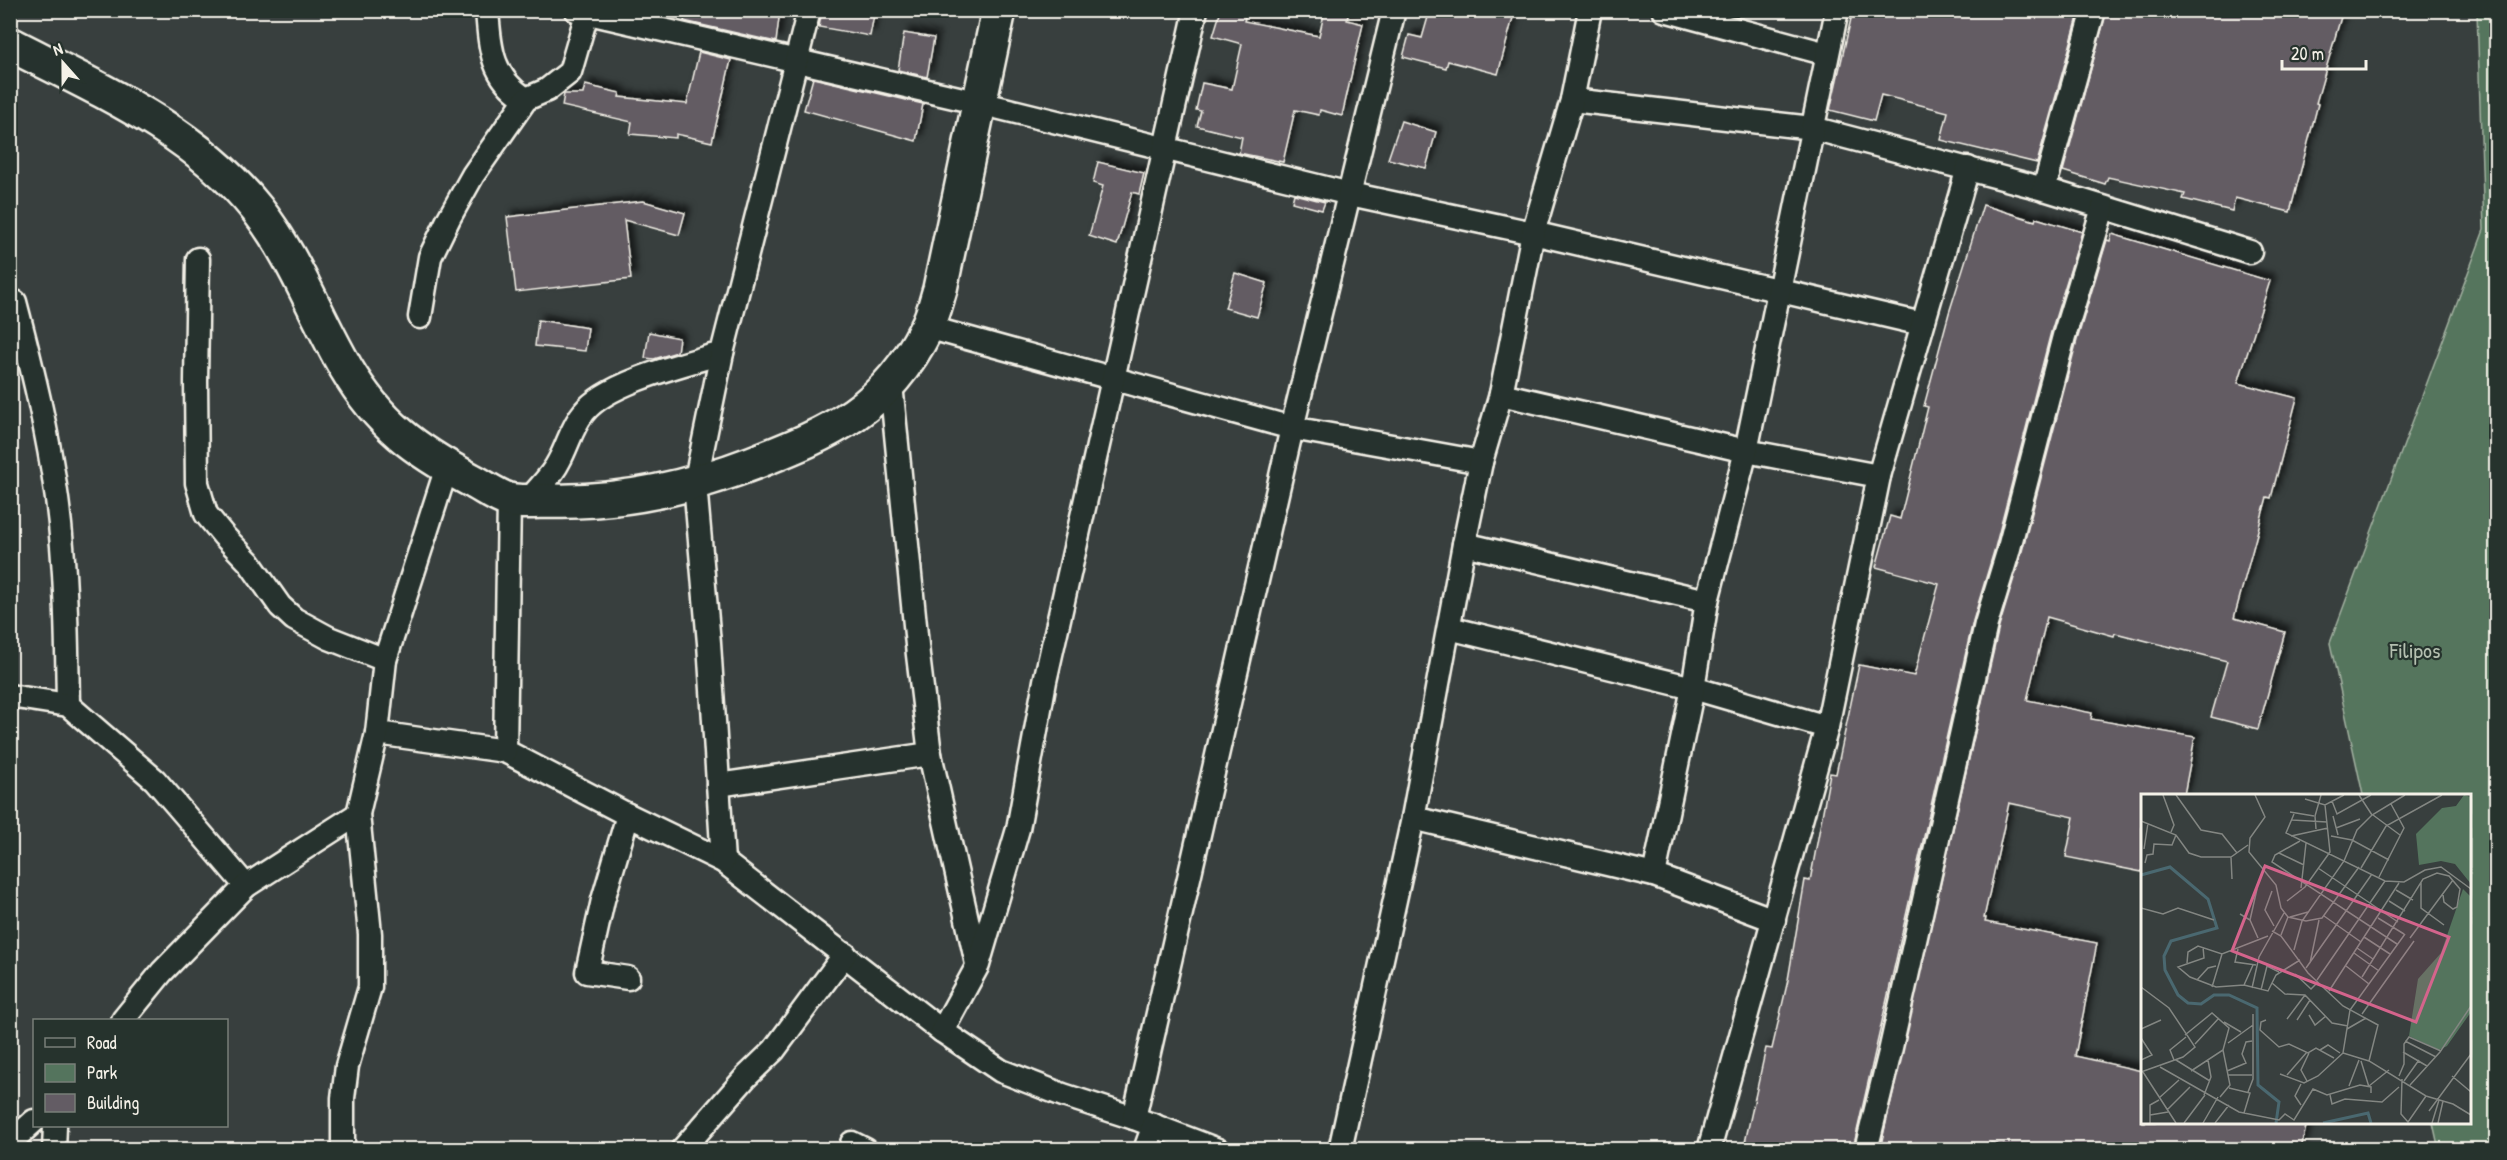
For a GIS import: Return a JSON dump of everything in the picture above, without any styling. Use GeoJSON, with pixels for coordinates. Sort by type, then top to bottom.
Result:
{"type":"FeatureCollection","features":[{"type":"Feature","properties":{"kind":"street"},"geometry":{"type":"LineString","coordinates":[[487,10],[490,51],[496,65],[505,81],[526,99]]}},
{"type":"Feature","properties":{"kind":"street"},"geometry":{"type":"LineString","coordinates":[[723,861],[709,643],[695,484],[722,353],[809,10]]}},
{"type":"Feature","properties":{"kind":"street"},"geometry":{"type":"LineString","coordinates":[[10,44],[97,87],[188,144],[220,169],[256,208],[277,237],[346,367],[369,403],[409,442],[447,467],[518,500],[607,500],[648,495],[695,484],[795,446],[835,428],[891,384],[911,357],[927,327],[940,289],[999,10]]}},
{"type":"Feature","properties":{"kind":"street"},"geometry":{"type":"LineString","coordinates":[[942,1031],[978,965],[1018,830],[1045,681],[1196,10]]}},
{"type":"Feature","properties":{"kind":"street"},"geometry":{"type":"LineString","coordinates":[[1145,1149],[1144,1122],[1292,428],[1394,10]]}},
{"type":"Feature","properties":{"kind":"street"},"geometry":{"type":"LineString","coordinates":[[1340,1149],[1413,818],[1481,462],[1502,394],[1533,233],[1572,100],[1590,10]]}},
{"type":"Feature","properties":{"kind":"street"},"geometry":{"type":"LineString","coordinates":[[1664,10],[1827,54]]}},
{"type":"Feature","properties":{"kind":"street"},"geometry":{"type":"LineString","coordinates":[[1654,875],[1693,688],[1707,601],[1746,451],[1837,10]]}},
{"type":"Feature","properties":{"kind":"street"},"geometry":{"type":"LineString","coordinates":[[2044,189],[2094,10]]}},
{"type":"Feature","properties":{"kind":"street"},"geometry":{"type":"LineString","coordinates":[[420,317],[430,257],[449,218],[473,175],[526,99],[547,90],[570,72],[584,11],[1166,147],[1350,194],[1533,233],[1922,324]]}},
{"type":"Feature","properties":{"kind":"street"},"geometry":{"type":"LineString","coordinates":[[1572,100],[1812,128],[2044,189],[2250,252]]}},
{"type":"Feature","properties":{"kind":"street"},"geometry":{"type":"LineString","coordinates":[[1709,1149],[1827,727],[1879,476],[1968,168]]}},
{"type":"Feature","properties":{"kind":"street"},"geometry":{"type":"LineString","coordinates":[[1866,1149],[1896,1029],[1986,624],[2008,552],[2064,336],[2103,208]]}},
{"type":"Feature","properties":{"kind":"street"},"geometry":{"type":"LineString","coordinates":[[198,259],[197,483],[206,514],[249,562],[280,606],[294,620],[329,638],[384,660]]}},
{"type":"Feature","properties":{"kind":"street"},"geometry":{"type":"LineString","coordinates":[[15,302],[42,406],[57,499],[66,591],[68,705]]}},
{"type":"Feature","properties":{"kind":"street"},"geometry":{"type":"LineString","coordinates":[[927,327],[1292,428],[1481,462]]}},
{"type":"Feature","properties":{"kind":"street"},"geometry":{"type":"LineString","coordinates":[[505,751],[518,500],[558,465],[584,412],[596,401],[618,388],[665,370],[722,353]]}},
{"type":"Feature","properties":{"kind":"street"},"geometry":{"type":"LineString","coordinates":[[891,384],[930,754],[978,965]]}},
{"type":"Feature","properties":{"kind":"street"},"geometry":{"type":"LineString","coordinates":[[1502,394],[1746,451],[1879,476]]}},
{"type":"Feature","properties":{"kind":"street"},"geometry":{"type":"LineString","coordinates":[[343,1149],[343,1098],[346,1066],[370,987],[370,934],[358,814],[377,733],[384,660],[447,467]]}},
{"type":"Feature","properties":{"kind":"street"},"geometry":{"type":"LineString","coordinates":[[1464,544],[1707,601]]}},
{"type":"Feature","properties":{"kind":"street"},"geometry":{"type":"LineString","coordinates":[[1449,628],[1693,688],[1827,727]]}},
{"type":"Feature","properties":{"kind":"street"},"geometry":{"type":"LineString","coordinates":[[10,696],[68,705],[155,780],[246,886]]}},
{"type":"Feature","properties":{"kind":"street"},"geometry":{"type":"LineString","coordinates":[[377,733],[505,751],[723,861],[942,1031],[1001,1071],[1218,1149]]}},
{"type":"Feature","properties":{"kind":"street"},"geometry":{"type":"LineString","coordinates":[[718,785],[930,754]]}},
{"type":"Feature","properties":{"kind":"street"},"geometry":{"type":"LineString","coordinates":[[124,1019],[162,972],[246,886],[358,814]]}},
{"type":"Feature","properties":{"kind":"street"},"geometry":{"type":"LineString","coordinates":[[628,815],[603,900],[587,972],[628,978]]}},
{"type":"Feature","properties":{"kind":"street"},"geometry":{"type":"LineString","coordinates":[[1413,818],[1654,875],[1774,920]]}},
{"type":"Feature","properties":{"kind":"street"},"geometry":{"type":"LineString","coordinates":[[682,1149],[746,1077],[774,1050],[845,954]]}},
{"type":"Feature","properties":{"kind":"street"},"geometry":{"type":"LineString","coordinates":[[10,1143],[33,1122]]}},
{"type":"Feature","properties":{"kind":"street"},"geometry":{"type":"LineString","coordinates":[[54,1149],[55,1127]]}},
{"type":"Feature","properties":{"kind":"green space","name":"Filipos"},"geometry":{"type":"Polygon","coordinates":[[[2477,11],[2496,11],[2496,1149],[2439,1150],[2433,1124],[2471,1124],[2471,794],[2363,794],[2330,643],[2484,230],[2477,11]]]}},
{"type":"Feature","properties":{"kind":"building"},"geometry":{"type":"Polygon","coordinates":[[[686,10],[780,10],[776,42],[684,21],[686,10]]]}},
{"type":"Feature","properties":{"kind":"building"},"geometry":{"type":"Polygon","coordinates":[[[822,10],[875,10],[870,36],[819,27],[822,10]]]}},
{"type":"Feature","properties":{"kind":"building"},"geometry":{"type":"Polygon","coordinates":[[[1221,10],[1247,10],[1244,21],[1319,36],[1325,10],[1349,10],[1347,20],[1363,24],[1342,116],[1320,110],[1319,115],[1295,110],[1283,162],[1239,153],[1242,137],[1197,126],[1201,111],[1196,110],[1202,83],[1232,89],[1242,44],[1213,36],[1221,10]]]}},
{"type":"Feature","properties":{"kind":"building"},"geometry":{"type":"Polygon","coordinates":[[[1430,10],[1515,10],[1498,74],[1448,61],[1446,68],[1403,57],[1409,35],[1422,38],[1430,10]]]}},
{"type":"Feature","properties":{"kind":"building"},"geometry":{"type":"Polygon","coordinates":[[[1853,10],[2080,10],[2037,163],[1941,140],[1948,112],[1881,95],[1874,121],[1830,110],[1853,10]]]}},
{"type":"Feature","properties":{"kind":"building"},"geometry":{"type":"Polygon","coordinates":[[[2107,10],[2343,10],[2316,103],[2318,104],[2290,212],[2235,198],[2232,211],[2183,199],[2185,194],[2108,177],[2105,184],[2063,171],[2107,10]]]}},
{"type":"Feature","properties":{"kind":"building"},"geometry":{"type":"Polygon","coordinates":[[[904,33],[934,38],[927,77],[898,70],[904,33]]]}},
{"type":"Feature","properties":{"kind":"building"},"geometry":{"type":"Polygon","coordinates":[[[699,52],[731,60],[712,142],[676,134],[676,138],[630,134],[632,122],[562,106],[564,94],[583,94],[585,85],[620,93],[619,97],[687,104],[699,52]]]}},
{"type":"Feature","properties":{"kind":"building"},"geometry":{"type":"Polygon","coordinates":[[[813,78],[923,104],[916,141],[804,110],[813,78]]]}},
{"type":"Feature","properties":{"kind":"building"},"geometry":{"type":"Polygon","coordinates":[[[1401,121],[1436,132],[1426,168],[1388,159],[1401,121]]]}},
{"type":"Feature","properties":{"kind":"building"},"geometry":{"type":"Polygon","coordinates":[[[1098,162],[1144,173],[1139,194],[1132,192],[1117,245],[1089,236],[1103,186],[1093,183],[1098,162]]]}},
{"type":"Feature","properties":{"kind":"building"},"geometry":{"type":"Polygon","coordinates":[[[1294,194],[1325,202],[1322,210],[1292,202],[1294,194]]]}},
{"type":"Feature","properties":{"kind":"building"},"geometry":{"type":"Polygon","coordinates":[[[643,201],[685,213],[679,235],[624,220],[631,279],[516,292],[507,217],[643,201]]]}},
{"type":"Feature","properties":{"kind":"building"},"geometry":{"type":"Polygon","coordinates":[[[1983,205],[2082,232],[2051,332],[1995,548],[1973,621],[1853,1149],[1744,1147],[1766,1048],[1772,1049],[1788,980],[1805,880],[1810,881],[1830,773],[1836,774],[1859,665],[1914,676],[1939,584],[1876,567],[1890,516],[1900,519],[1928,407],[1924,406],[1949,313],[1983,205]]]}},
{"type":"Feature","properties":{"kind":"building"},"geometry":{"type":"Polygon","coordinates":[[[2112,234],[2270,281],[2238,383],[2297,398],[2271,498],[2267,497],[2234,618],[2285,632],[2258,729],[2211,717],[2227,661],[2115,633],[2114,636],[2047,617],[2027,700],[2092,713],[2091,719],[2195,737],[2184,794],[2141,794],[2141,872],[2066,857],[2074,817],[2009,803],[1984,918],[1986,918],[1985,922],[2097,943],[2075,1056],[2141,1071],[2141,1124],[2307,1124],[2301,1149],[2020,1149],[1991,1143],[1990,1149],[1880,1149],[1999,627],[2021,555],[2077,340],[2107,240],[2110,241],[2112,234]]]}},
{"type":"Feature","properties":{"kind":"building"},"geometry":{"type":"Polygon","coordinates":[[[1235,273],[1267,283],[1257,317],[1225,308],[1235,273]]]}},
{"type":"Feature","properties":{"kind":"building"},"geometry":{"type":"Polygon","coordinates":[[[538,320],[588,328],[585,351],[535,346],[538,320]]]}},
{"type":"Feature","properties":{"kind":"building"},"geometry":{"type":"Polygon","coordinates":[[[649,332],[679,338],[677,352],[654,359],[645,358],[649,332]]]}}]}
